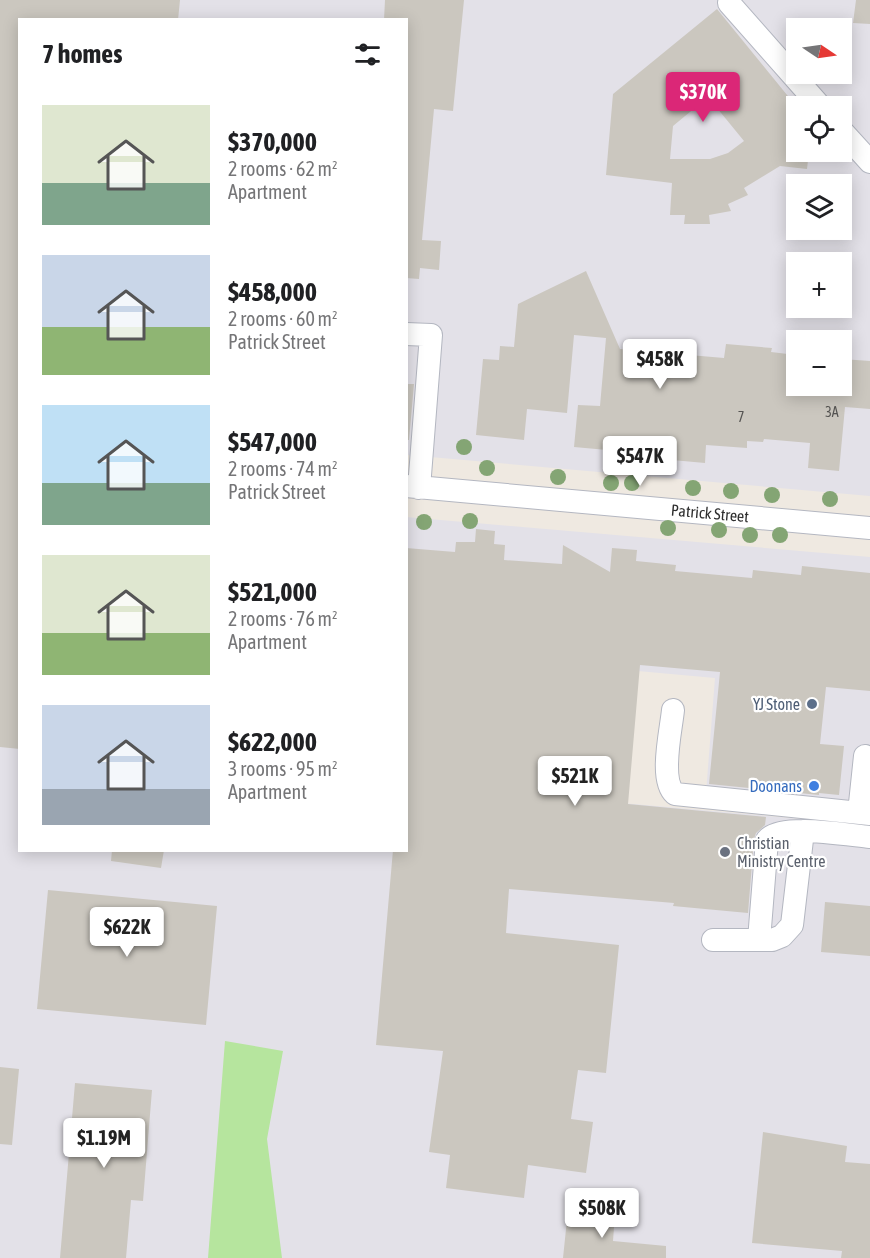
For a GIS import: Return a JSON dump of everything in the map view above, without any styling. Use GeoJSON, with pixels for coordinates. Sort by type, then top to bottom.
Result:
{"type":"FeatureCollection","features":[{"type":"Feature","properties":{"kind":"street"},"geometry":{"type":"LineString","coordinates":[[729,3],[811,96]]}},
{"type":"Feature","properties":{"kind":"street"},"geometry":{"type":"LineString","coordinates":[[852,142],[870,162]]}},
{"type":"Feature","properties":{"kind":"street"},"geometry":{"type":"LineString","coordinates":[[408,334],[431,335],[413,487]]}},
{"type":"Feature","properties":{"kind":"street","name":"Patrick Street"},"geometry":{"type":"LineString","coordinates":[[413,487],[870,528]]}},
{"type":"Feature","properties":{"kind":"street"},"geometry":{"type":"LineString","coordinates":[[673,710],[666,777],[669,789],[675,794],[865,814],[865,756]]}},
{"type":"Feature","properties":{"kind":"street"},"geometry":{"type":"LineString","coordinates":[[759,940],[767,840],[775,833],[802,831],[870,837]]}},
{"type":"Feature","properties":{"kind":"street"},"geometry":{"type":"LineString","coordinates":[[713,940],[772,940],[782,936],[792,925],[802,831]]}},
{"type":"Feature","properties":{"kind":"shaded area"},"geometry":{"type":"Polygon","coordinates":[[[0,0],[870,0],[870,496],[408,455],[408,18],[18,18],[18,852],[408,852],[408,784],[870,825],[870,1258],[0,1258],[0,0]]]}},
{"type":"Feature","properties":{"kind":"shaded area"},"geometry":{"type":"Polygon","coordinates":[[[408,517],[870,557],[870,808],[706,793],[715,678],[408,650],[408,517]]]}},
{"type":"Feature","properties":{"kind":"green space"},"geometry":{"type":"Polygon","coordinates":[[[225,1041],[283,1051],[267,1139],[282,1258],[208,1258],[225,1041]]]}},
{"type":"Feature","properties":{"kind":"building"},"geometry":{"type":"Polygon","coordinates":[[[0,0],[180,0],[178,18],[18,18],[18,749],[0,747],[0,0]]]}},
{"type":"Feature","properties":{"kind":"building"},"geometry":{"type":"Polygon","coordinates":[[[385,0],[464,0],[453,111],[434,109],[422,240],[441,241],[439,270],[420,268],[419,279],[408,278],[408,18],[384,18],[385,0]]]}},
{"type":"Feature","properties":{"kind":"building"},"geometry":{"type":"Polygon","coordinates":[[[856,0],[870,0],[870,24],[853,23],[856,0]]]}},
{"type":"Feature","properties":{"kind":"building"},"geometry":{"type":"Polygon","coordinates":[[[717,9],[788,96],[786,96],[786,162],[808,162],[807,169],[780,166],[744,188],[748,195],[728,204],[731,211],[709,215],[710,224],[684,224],[685,215],[670,215],[672,183],[606,175],[613,94],[717,9]],[[708,97],[673,126],[670,159],[710,159],[728,153],[744,141],[708,97]]]}},
{"type":"Feature","properties":{"kind":"building"},"geometry":{"type":"Polygon","coordinates":[[[586,271],[620,349],[724,358],[726,344],[772,348],[771,352],[786,354],[786,396],[852,396],[852,360],[870,361],[870,409],[845,407],[839,471],[808,468],[810,443],[764,439],[763,442],[747,441],[747,448],[706,445],[705,463],[628,456],[629,452],[574,447],[578,405],[600,406],[606,338],[574,335],[567,413],[527,409],[524,440],[476,435],[483,359],[499,360],[500,346],[514,347],[518,304],[586,271]]]}},
{"type":"Feature","properties":{"kind":"building"},"geometry":{"type":"Polygon","coordinates":[[[408,384],[414,384],[409,440],[408,384]]]}},
{"type":"Feature","properties":{"kind":"building"},"geometry":{"type":"Polygon","coordinates":[[[476,529],[495,531],[494,544],[505,545],[504,560],[562,564],[563,545],[610,572],[612,548],[637,550],[636,561],[676,565],[675,571],[752,578],[753,570],[801,575],[802,566],[870,573],[870,691],[826,687],[820,744],[844,746],[839,795],[709,784],[720,672],[640,665],[628,804],[766,817],[765,825],[756,833],[754,839],[748,913],[673,906],[674,903],[509,889],[506,933],[619,945],[606,1073],[578,1070],[571,1119],[593,1122],[586,1173],[528,1165],[524,1198],[446,1188],[450,1155],[429,1152],[443,1051],[376,1045],[393,852],[408,852],[408,548],[455,552],[456,542],[475,542],[476,529]]]}},
{"type":"Feature","properties":{"kind":"building"},"geometry":{"type":"Polygon","coordinates":[[[112,852],[164,852],[161,868],[111,861],[112,852]]]}},
{"type":"Feature","properties":{"kind":"building"},"geometry":{"type":"Polygon","coordinates":[[[48,890],[217,906],[206,1025],[37,1009],[48,890]]]}},
{"type":"Feature","properties":{"kind":"building"},"geometry":{"type":"Polygon","coordinates":[[[825,902],[870,906],[870,956],[821,952],[825,902]]]}},
{"type":"Feature","properties":{"kind":"building"},"geometry":{"type":"Polygon","coordinates":[[[0,1067],[19,1069],[12,1145],[0,1144],[0,1067]]]}},
{"type":"Feature","properties":{"kind":"building"},"geometry":{"type":"Polygon","coordinates":[[[75,1083],[152,1090],[143,1201],[131,1200],[126,1258],[60,1258],[75,1083]]]}},
{"type":"Feature","properties":{"kind":"building"},"geometry":{"type":"Polygon","coordinates":[[[763,1132],[847,1146],[845,1162],[870,1164],[870,1258],[841,1258],[842,1251],[752,1243],[763,1132]]]}},
{"type":"Feature","properties":{"kind":"building"},"geometry":{"type":"Polygon","coordinates":[[[568,1210],[615,1214],[613,1241],[666,1246],[666,1258],[563,1258],[568,1210]]]}},
{"type":"Feature","properties":{"kind":"place","name":"YJ Stone"},"geometry":{"type":"Point","coordinates":[812,704]}},
{"type":"Feature","properties":{"kind":"place","name":"Doonans"},"geometry":{"type":"Point","coordinates":[814,786]}},
{"type":"Feature","properties":{"kind":"place","name":"Christian Ministry Centre"},"geometry":{"type":"Point","coordinates":[725,852]}}]}
